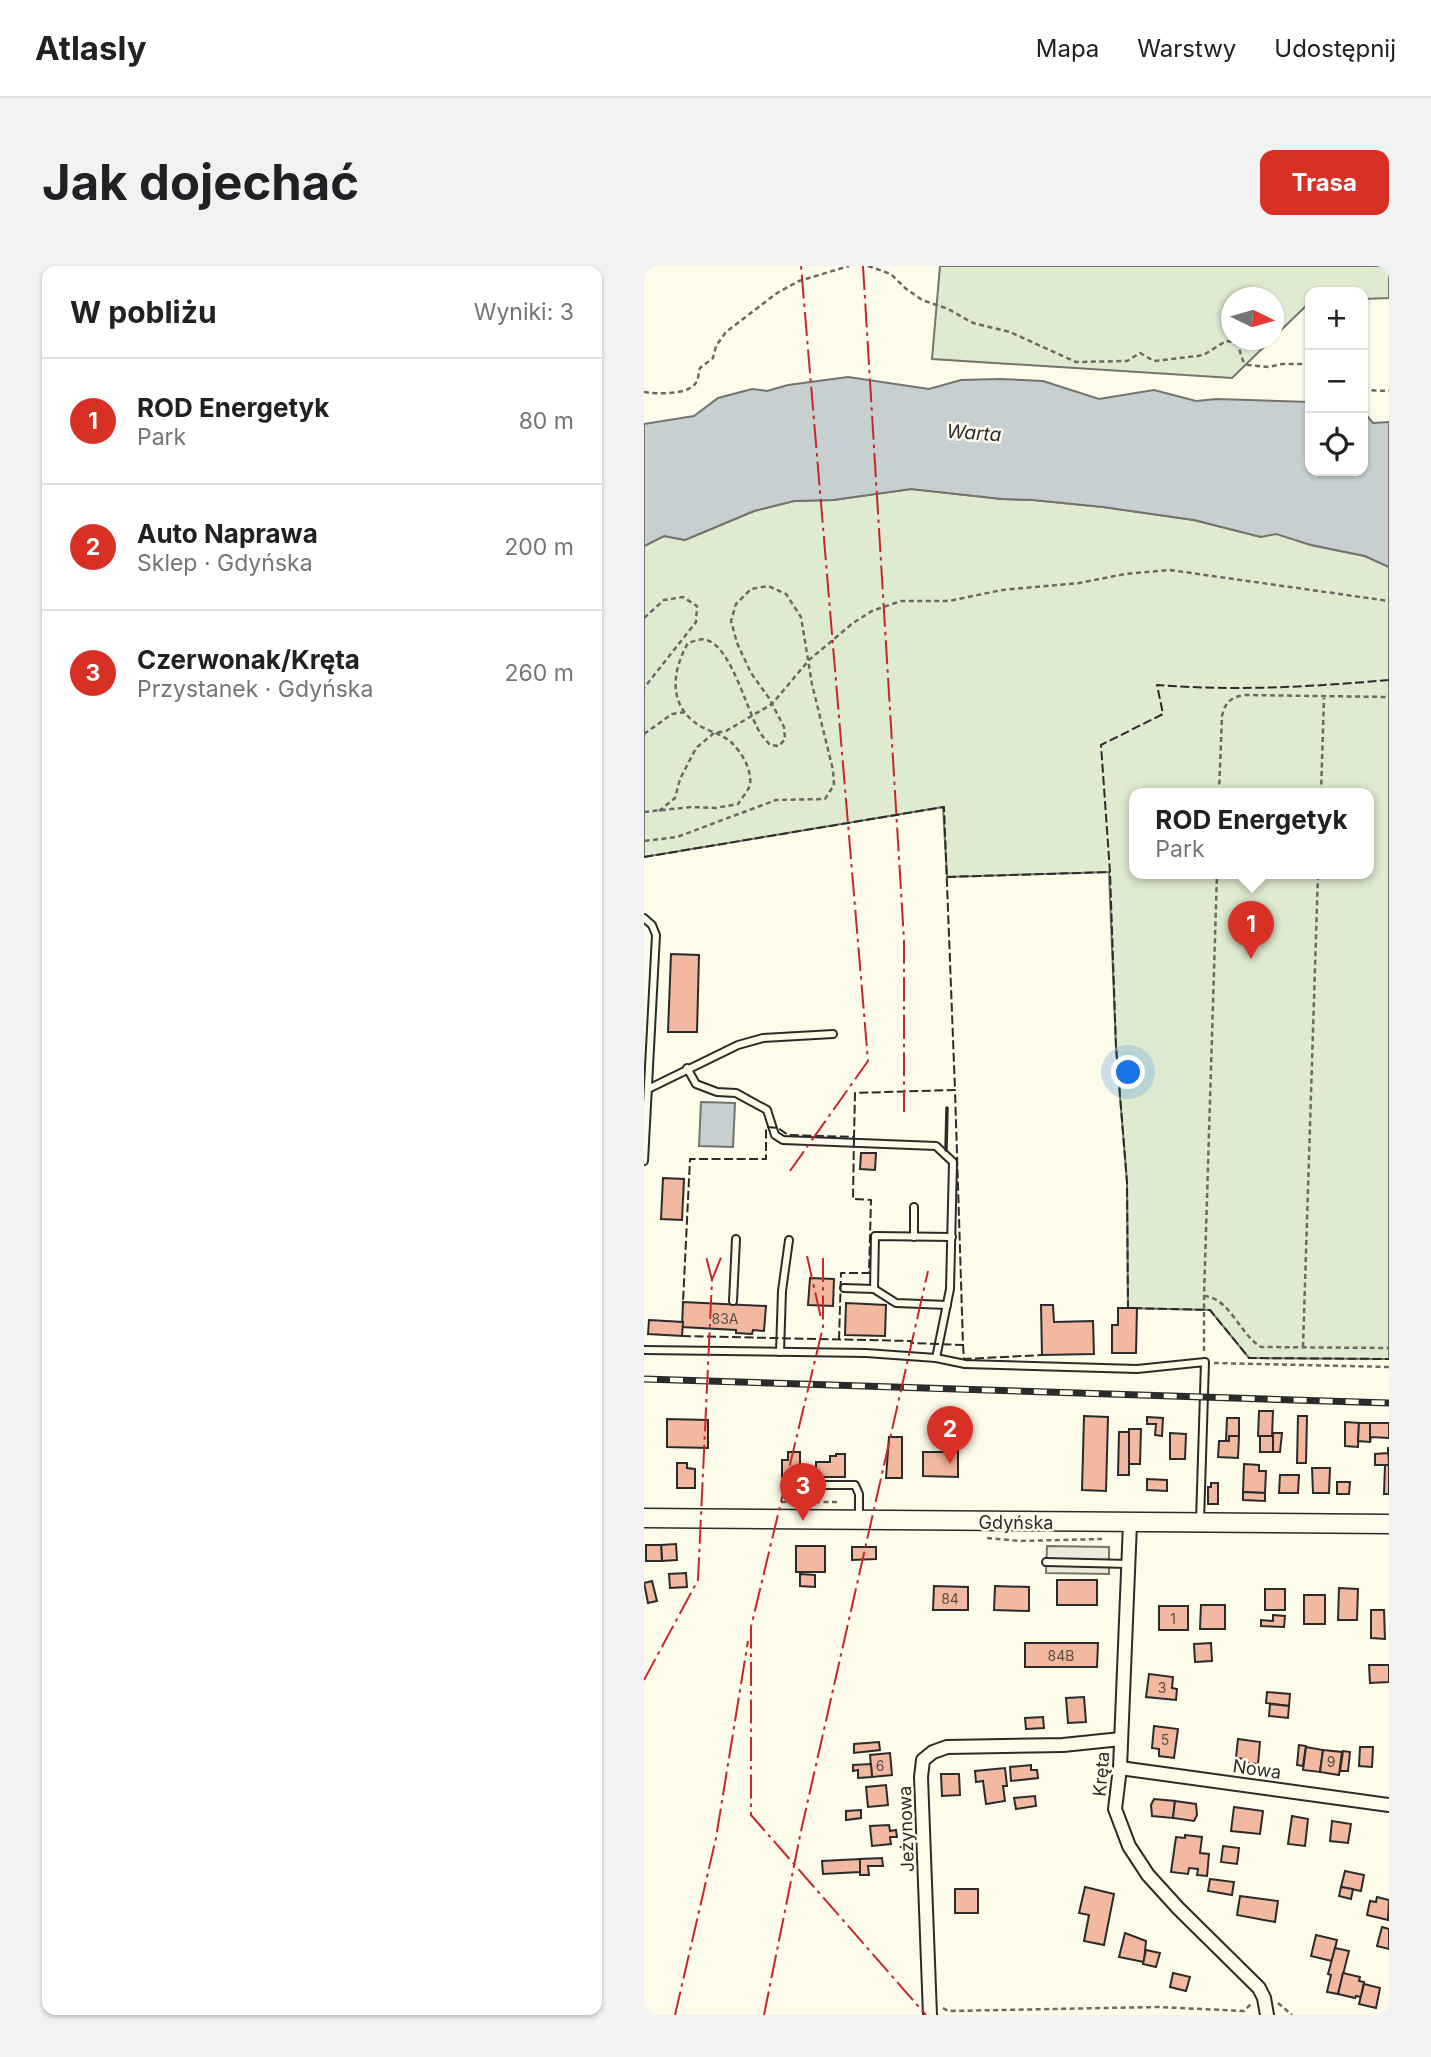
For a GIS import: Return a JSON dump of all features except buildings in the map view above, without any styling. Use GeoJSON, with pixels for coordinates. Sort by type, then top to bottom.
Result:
{"type":"FeatureCollection","features":[{"type":"Feature","properties":{"kind":"main road","name":"Gdyńska"},"geometry":{"type":"LineString","coordinates":[[644,1518],[1389,1524]]}},
{"type":"Feature","properties":{"kind":"street","name":"Kręta"},"geometry":{"type":"LineString","coordinates":[[1130,1523],[1120,1768],[1115,1809],[1129,1846],[1148,1875],[1259,1988],[1267,2015]]}},
{"type":"Feature","properties":{"kind":"street","name":"Jeżynowa"},"geometry":{"type":"LineString","coordinates":[[930,2009],[921,1777],[923,1760],[933,1752],[947,1747],[1063,1745],[1121,1739]]}},
{"type":"Feature","properties":{"kind":"street","name":"Nowa"},"geometry":{"type":"LineString","coordinates":[[1120,1768],[1389,1805]]}},
{"type":"Feature","properties":{"kind":"lane"},"geometry":{"type":"LineString","coordinates":[[644,918],[652,925],[656,935],[644,1161]]}},
{"type":"Feature","properties":{"kind":"lane"},"geometry":{"type":"LineString","coordinates":[[648,1089],[738,1045],[763,1038],[833,1034]]}},
{"type":"Feature","properties":{"kind":"lane"},"geometry":{"type":"LineString","coordinates":[[687,1068],[696,1084],[717,1092],[736,1093],[767,1110],[775,1135],[783,1140],[936,1146],[953,1163],[950,1289],[936,1358]]}},
{"type":"Feature","properties":{"kind":"lane"},"geometry":{"type":"LineString","coordinates":[[914,1207],[914,1237]]}},
{"type":"Feature","properties":{"kind":"lane"},"geometry":{"type":"LineString","coordinates":[[874,1289],[876,1236],[952,1237]]}},
{"type":"Feature","properties":{"kind":"lane"},"geometry":{"type":"LineString","coordinates":[[733,1301],[736,1239]]}},
{"type":"Feature","properties":{"kind":"lane"},"geometry":{"type":"LineString","coordinates":[[780,1352],[782,1291],[789,1240]]}},
{"type":"Feature","properties":{"kind":"lane"},"geometry":{"type":"LineString","coordinates":[[844,1288],[874,1289],[896,1303],[947,1305]]}},
{"type":"Feature","properties":{"kind":"lane"},"geometry":{"type":"LineString","coordinates":[[644,1344],[644,1351],[866,1353],[936,1358],[965,1364],[1137,1369],[1205,1362],[1200,1523]]}},
{"type":"Feature","properties":{"kind":"lane"},"geometry":{"type":"LineString","coordinates":[[817,1485],[855,1485],[859,1494],[859,1521]]}},
{"type":"Feature","properties":{"kind":"lane"},"geometry":{"type":"LineString","coordinates":[[1046,1562],[1129,1564]]}},
{"type":"Feature","properties":{"kind":"path"},"geometry":{"type":"LineString","coordinates":[[644,392],[670,394],[690,389],[696,384],[699,368],[713,358],[716,346],[739,320],[799,281],[849,266]]}},
{"type":"Feature","properties":{"kind":"path"},"geometry":{"type":"LineString","coordinates":[[867,266],[891,274],[922,300],[948,309],[973,323],[1010,332],[1076,362],[1127,361],[1140,353],[1154,361],[1198,356],[1226,341],[1238,345],[1243,361],[1248,365],[1269,367],[1305,364]]}},
{"type":"Feature","properties":{"kind":"path"},"geometry":{"type":"LineString","coordinates":[[1368,390],[1389,391]]}},
{"type":"Feature","properties":{"kind":"path"},"geometry":{"type":"LineString","coordinates":[[659,811],[675,798],[680,779],[696,748],[714,733],[726,731],[772,704],[809,660],[853,623],[872,611],[901,601],[948,601],[1002,590],[1079,583],[1125,574],[1181,571],[1389,601]]}},
{"type":"Feature","properties":{"kind":"path"},"geometry":{"type":"LineString","coordinates":[[644,811],[715,808],[738,804],[750,786],[748,764],[730,741],[696,723],[677,702],[674,680],[680,657],[688,643],[700,639],[710,641],[721,650],[743,690],[759,731],[770,745],[779,746],[785,739],[784,727],[751,673],[737,643],[731,621],[736,604],[751,589],[768,586],[786,594],[801,617],[834,785],[825,799],[776,800],[677,837],[644,841]]}},
{"type":"Feature","properties":{"kind":"path"},"geometry":{"type":"LineString","coordinates":[[644,618],[664,600],[683,597],[697,606],[696,622],[644,688]]}},
{"type":"Feature","properties":{"kind":"path"},"geometry":{"type":"LineString","coordinates":[[1219,788],[1222,716],[1225,704],[1231,699],[1245,695],[1389,697]]}},
{"type":"Feature","properties":{"kind":"path"},"geometry":{"type":"LineString","coordinates":[[1321,788],[1324,698]]}},
{"type":"Feature","properties":{"kind":"path"},"geometry":{"type":"LineString","coordinates":[[644,734],[672,714],[686,712]]}},
{"type":"Feature","properties":{"kind":"path"},"geometry":{"type":"LineString","coordinates":[[1217,879],[1204,1296],[1205,1362],[1389,1367]]}},
{"type":"Feature","properties":{"kind":"path"},"geometry":{"type":"LineString","coordinates":[[1303,1347],[1318,879]]}},
{"type":"Feature","properties":{"kind":"path"},"geometry":{"type":"LineString","coordinates":[[1204,1296],[1212,1297],[1222,1304],[1249,1340],[1261,1347],[1389,1348]]}},
{"type":"Feature","properties":{"kind":"path"},"geometry":{"type":"LineString","coordinates":[[930,2009],[940,2002],[944,2009],[953,2013],[1158,2007],[1244,2011],[1253,2003],[1272,1994],[1282,2008],[1292,2015]]}},
{"type":"Feature","properties":{"kind":"green space"},"geometry":{"type":"Polygon","coordinates":[[[940,266],[1389,266],[1389,298],[1368,299],[1368,287],[1305,287],[1305,307],[1284,327],[1284,287],[1221,287],[1221,350],[1261,350],[1232,378],[932,359],[940,266]]]}},
{"type":"Feature","properties":{"kind":"green space"},"geometry":{"type":"Polygon","coordinates":[[[911,489],[1103,507],[1194,520],[1261,537],[1276,533],[1311,545],[1365,556],[1389,567],[1389,1359],[1249,1358],[1210,1310],[1128,1308],[1127,1182],[1116,1047],[1109,872],[947,877],[943,807],[644,857],[644,546],[664,536],[685,540],[754,511],[794,501],[833,500],[911,489]]]}},
{"type":"Feature","properties":{"kind":"shaded area"},"geometry":{"type":"Polygon","coordinates":[[[1047,1546],[1109,1547],[1109,1574],[1046,1573],[1047,1546]]]}},
{"type":"Feature","properties":{"kind":"water","name":"Warta"},"geometry":{"type":"Polygon","coordinates":[[[848,377],[929,389],[961,380],[999,379],[1043,381],[1099,399],[1154,390],[1196,401],[1217,399],[1305,402],[1305,476],[1368,476],[1368,417],[1373,423],[1389,422],[1389,567],[1365,556],[1311,545],[1276,534],[1261,537],[1194,520],[1103,507],[911,489],[833,500],[794,501],[754,511],[685,540],[664,536],[644,546],[644,424],[694,416],[718,398],[752,389],[767,391],[788,385],[848,377]]]}},
{"type":"Feature","properties":{"kind":"water"},"geometry":{"type":"Polygon","coordinates":[[[701,1102],[735,1103],[733,1147],[699,1146],[701,1102]]]}},
{"type":"Feature","properties":{"kind":"railway"},"geometry":{"type":"LineString","coordinates":[[644,1379],[1389,1403]]}},
{"type":"Feature","properties":{"kind":"fence"},"geometry":{"type":"LineString","coordinates":[[1389,680],[1273,687],[1157,685],[1163,714],[1101,745],[1110,872],[1116,1047],[1127,1182],[1128,1308],[1210,1310],[1249,1358],[1389,1359]]}},
{"type":"Feature","properties":{"kind":"fence"},"geometry":{"type":"LineString","coordinates":[[644,857],[944,807],[955,1090]]}},
{"type":"Feature","properties":{"kind":"fence"},"geometry":{"type":"LineString","coordinates":[[947,877],[1110,872]]}},
{"type":"Feature","properties":{"kind":"fence"},"geometry":{"type":"LineString","coordinates":[[682,1336],[911,1341],[963,1345],[955,1090],[855,1093],[854,1137],[788,1135],[778,1128],[766,1127],[766,1159],[690,1159],[683,1302]]}},
{"type":"Feature","properties":{"kind":"fence"},"geometry":{"type":"LineString","coordinates":[[839,1340],[841,1273],[869,1273],[871,1200],[853,1199],[854,1137]]}},
{"type":"Feature","properties":{"kind":"fence"},"geometry":{"type":"LineString","coordinates":[[963,1345],[964,1359],[1042,1355]]}},
{"type":"Feature","properties":{"kind":"wall"},"geometry":{"type":"LineString","coordinates":[[946,1150],[947,1108]]}},
{"type":"Feature","properties":{"kind":"power"},"geometry":{"type":"LineString","coordinates":[[790,1171],[868,1061],[801,266]]}},
{"type":"Feature","properties":{"kind":"power"},"geometry":{"type":"LineString","coordinates":[[863,266],[904,940],[904,1112]]}},
{"type":"Feature","properties":{"kind":"power"},"geometry":{"type":"LineString","coordinates":[[712,1280],[722,1255]]}},
{"type":"Feature","properties":{"kind":"power"},"geometry":{"type":"LineString","coordinates":[[644,1680],[698,1580],[712,1280],[706,1256]]}},
{"type":"Feature","properties":{"kind":"power"},"geometry":{"type":"LineString","coordinates":[[807,1256],[821,1318]]}},
{"type":"Feature","properties":{"kind":"power"},"geometry":{"type":"LineString","coordinates":[[823,1258],[823,1327],[751,1627],[751,1815],[926,2015]]}},
{"type":"Feature","properties":{"kind":"power"},"geometry":{"type":"LineString","coordinates":[[764,2015],[801,1831],[928,1271]]}},
{"type":"Feature","properties":{"kind":"power"},"geometry":{"type":"LineString","coordinates":[[675,2015],[716,1838],[748,1641]]}},
{"type":"Feature","properties":{"kind":"place","name":"ROD Energetyk"},"geometry":{"type":"Point","coordinates":[1251,959]}},
{"type":"Feature","properties":{"kind":"place","name":"Auto Naprawa"},"geometry":{"type":"Point","coordinates":[950,1464]}},
{"type":"Feature","properties":{"kind":"place","name":"Czerwonak/Kręta"},"geometry":{"type":"Point","coordinates":[803,1521]}}]}
